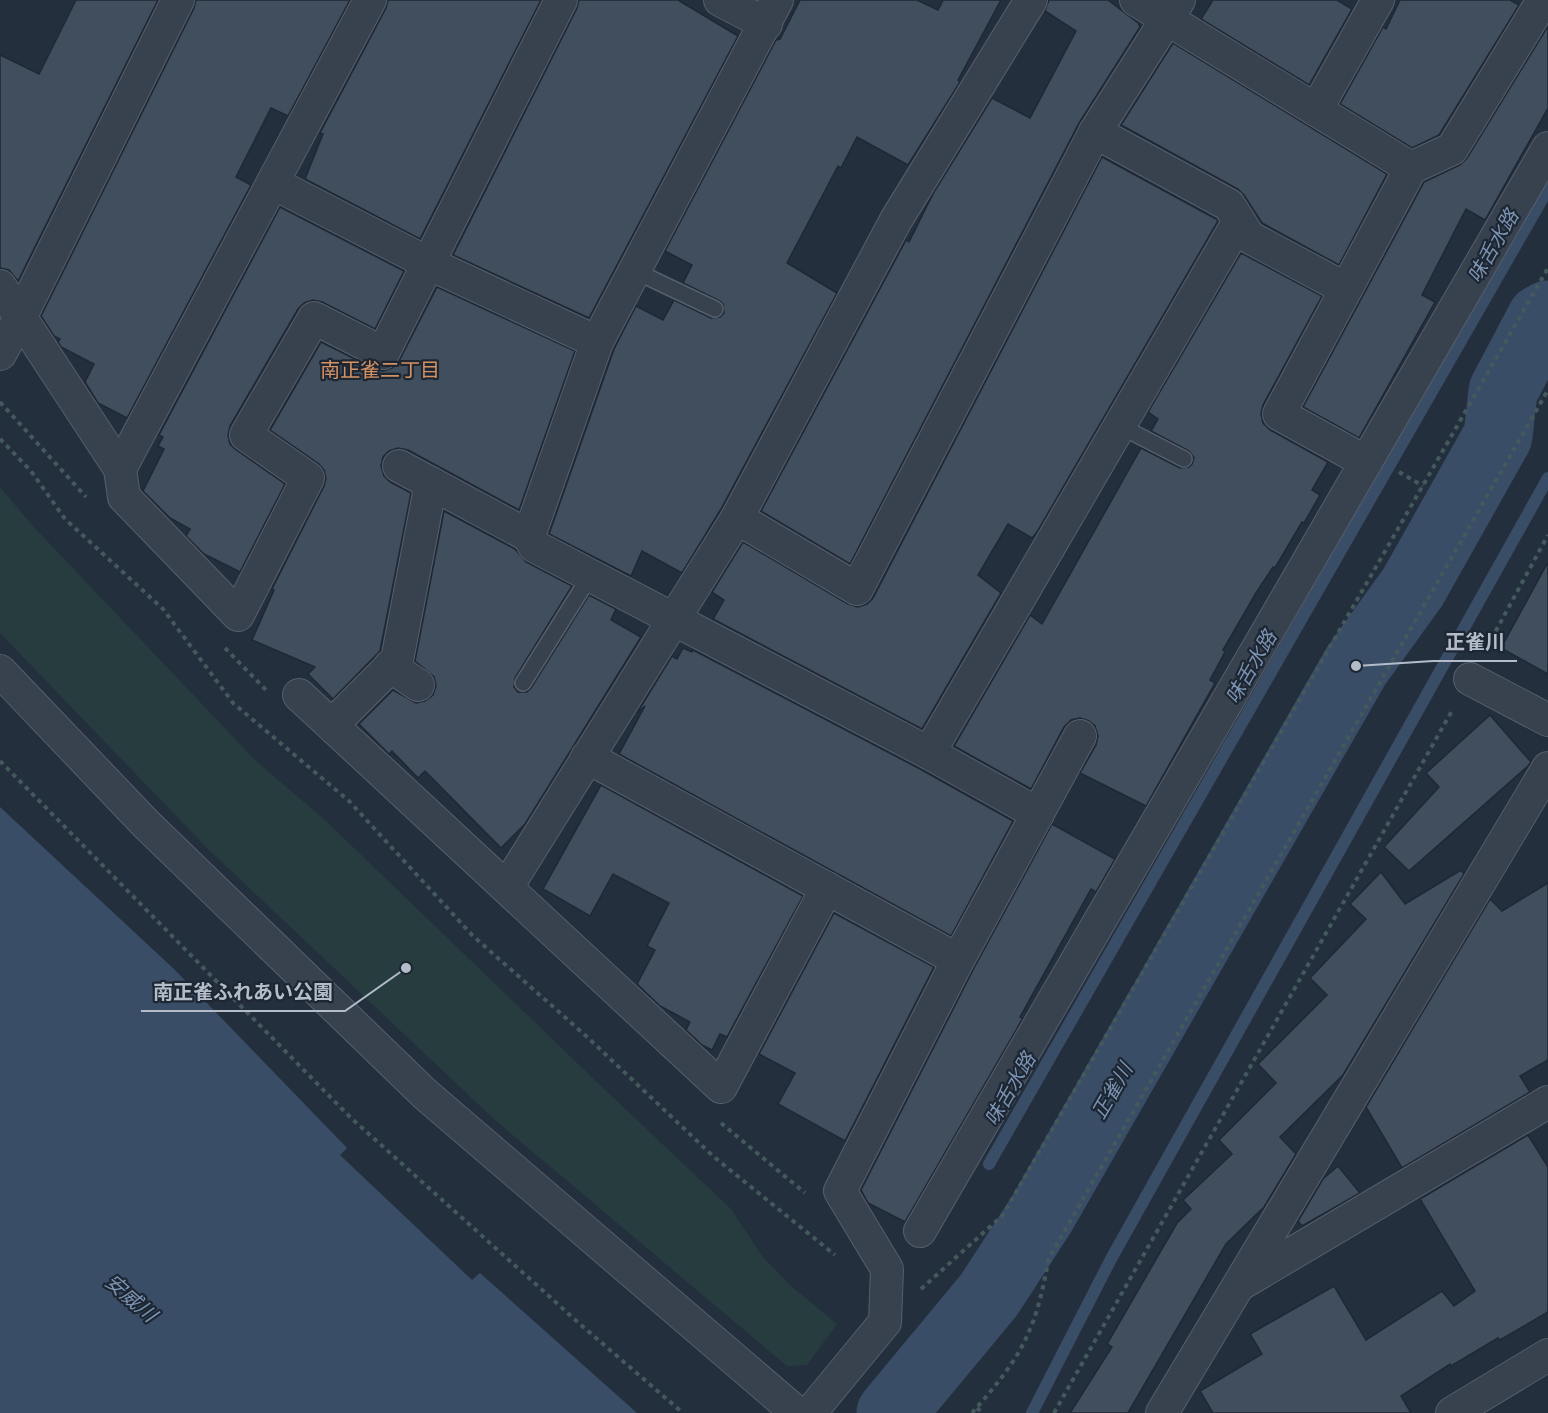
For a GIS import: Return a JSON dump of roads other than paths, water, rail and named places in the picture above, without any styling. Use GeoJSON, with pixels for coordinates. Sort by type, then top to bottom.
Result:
{"type":"FeatureCollection","features":[{"type":"Feature","properties":{"kind":"street"},"geometry":{"type":"LineString","coordinates":[[0,354],[178,0]]}},
{"type":"Feature","properties":{"kind":"street"},"geometry":{"type":"LineString","coordinates":[[120,468],[370,0]]}},
{"type":"Feature","properties":{"kind":"street"},"geometry":{"type":"LineString","coordinates":[[0,286],[120,468],[124,497],[238,615],[308,478],[246,435],[314,318],[383,353],[561,0]]}},
{"type":"Feature","properties":{"kind":"street"},"geometry":{"type":"LineString","coordinates":[[530,536],[597,342],[771,12],[720,0]]}},
{"type":"Feature","properties":{"kind":"street"},"geometry":{"type":"LineString","coordinates":[[507,887],[737,518],[896,220],[1031,0]]}},
{"type":"Feature","properties":{"kind":"street"},"geometry":{"type":"LineString","coordinates":[[1136,0],[1173,10],[1316,110],[1412,168]]}},
{"type":"Feature","properties":{"kind":"street"},"geometry":{"type":"LineString","coordinates":[[1316,110],[1378,0]]}},
{"type":"Feature","properties":{"kind":"street"},"geometry":{"type":"LineString","coordinates":[[1366,462],[1279,414],[1412,168],[1452,149],[1543,0]]}},
{"type":"Feature","properties":{"kind":"street"},"geometry":{"type":"LineString","coordinates":[[737,518],[857,589],[1095,132],[1173,10]]}},
{"type":"Feature","properties":{"kind":"street"},"geometry":{"type":"LineString","coordinates":[[1095,132],[1229,205],[1249,237],[1346,289]]}},
{"type":"Feature","properties":{"kind":"street"},"geometry":{"type":"LineString","coordinates":[[920,1232],[1548,148]]}},
{"type":"Feature","properties":{"kind":"street"},"geometry":{"type":"LineString","coordinates":[[273,183],[428,263],[597,342]]}},
{"type":"Feature","properties":{"kind":"street"},"geometry":{"type":"LineString","coordinates":[[929,753],[1239,221]]}},
{"type":"Feature","properties":{"kind":"street"},"geometry":{"type":"LineString","coordinates":[[399,466],[530,536],[534,546],[929,753],[1038,814]]}},
{"type":"Feature","properties":{"kind":"street"},"geometry":{"type":"LineString","coordinates":[[332,725],[397,660],[431,483]]}},
{"type":"Feature","properties":{"kind":"street"},"geometry":{"type":"LineString","coordinates":[[390,666],[418,685]]}},
{"type":"Feature","properties":{"kind":"street"},"geometry":{"type":"LineString","coordinates":[[0,671],[146,824],[425,1094],[797,1413]]}},
{"type":"Feature","properties":{"kind":"street"},"geometry":{"type":"LineString","coordinates":[[1470,679],[1548,720]]}},
{"type":"Feature","properties":{"kind":"street"},"geometry":{"type":"LineString","coordinates":[[299,694],[722,1087],[827,888]]}},
{"type":"Feature","properties":{"kind":"street"},"geometry":{"type":"LineString","coordinates":[[810,1413],[885,1322],[887,1269],[840,1191],[958,960],[1080,736]]}},
{"type":"Feature","properties":{"kind":"street"},"geometry":{"type":"LineString","coordinates":[[587,757],[958,960]]}},
{"type":"Feature","properties":{"kind":"street"},"geometry":{"type":"LineString","coordinates":[[1161,1413],[1548,768]]}},
{"type":"Feature","properties":{"kind":"street"},"geometry":{"type":"LineString","coordinates":[[1240,1284],[1548,1102]]}},
{"type":"Feature","properties":{"kind":"street"},"geometry":{"type":"LineString","coordinates":[[1452,1413],[1548,1355]]}},
{"type":"Feature","properties":{"kind":"lane"},"geometry":{"type":"LineString","coordinates":[[635,271],[715,309]]}},
{"type":"Feature","properties":{"kind":"lane"},"geometry":{"type":"LineString","coordinates":[[1120,426],[1184,459]]}},
{"type":"Feature","properties":{"kind":"lane"},"geometry":{"type":"LineString","coordinates":[[524,683],[590,576]]}},
{"type":"Feature","properties":{"kind":"water","name":"安威川"},"geometry":{"type":"Polygon","coordinates":[[[0,807],[175,970],[347,1148],[340,1155],[472,1280],[480,1273],[637,1413],[0,1413],[0,807]]]}},
{"type":"Feature","properties":{"kind":"waterway","name":"味舌水路"},"geometry":{"type":"LineString","coordinates":[[989,1164],[1548,189]]}},
{"type":"Feature","properties":{"kind":"waterway","name":"正雀川"},"geometry":{"type":"LineString","coordinates":[[891,1413],[989,1295],[1041,1215],[1356,666],[1413,587],[1498,436],[1503,391],[1541,319],[1548,315]]}},
{"type":"Feature","properties":{"kind":"waterway"},"geometry":{"type":"LineString","coordinates":[[1032,1413],[1111,1259],[1548,478]]}},
{"type":"Feature","properties":{"kind":"waterway"},"geometry":{"type":"LineString","coordinates":[[906,1395],[925,1413]]}},
{"type":"Feature","properties":{"kind":"place","name":"正雀川"},"geometry":{"type":"Point","coordinates":[1356,666]}},
{"type":"Feature","properties":{"kind":"place","name":"南正雀ふれあい公園"},"geometry":{"type":"Point","coordinates":[406,968]}},
{"type":"Feature","properties":{"kind":"district","name":"南正雀二丁目"},"geometry":{"type":"Point","coordinates":[380,370]}}]}
